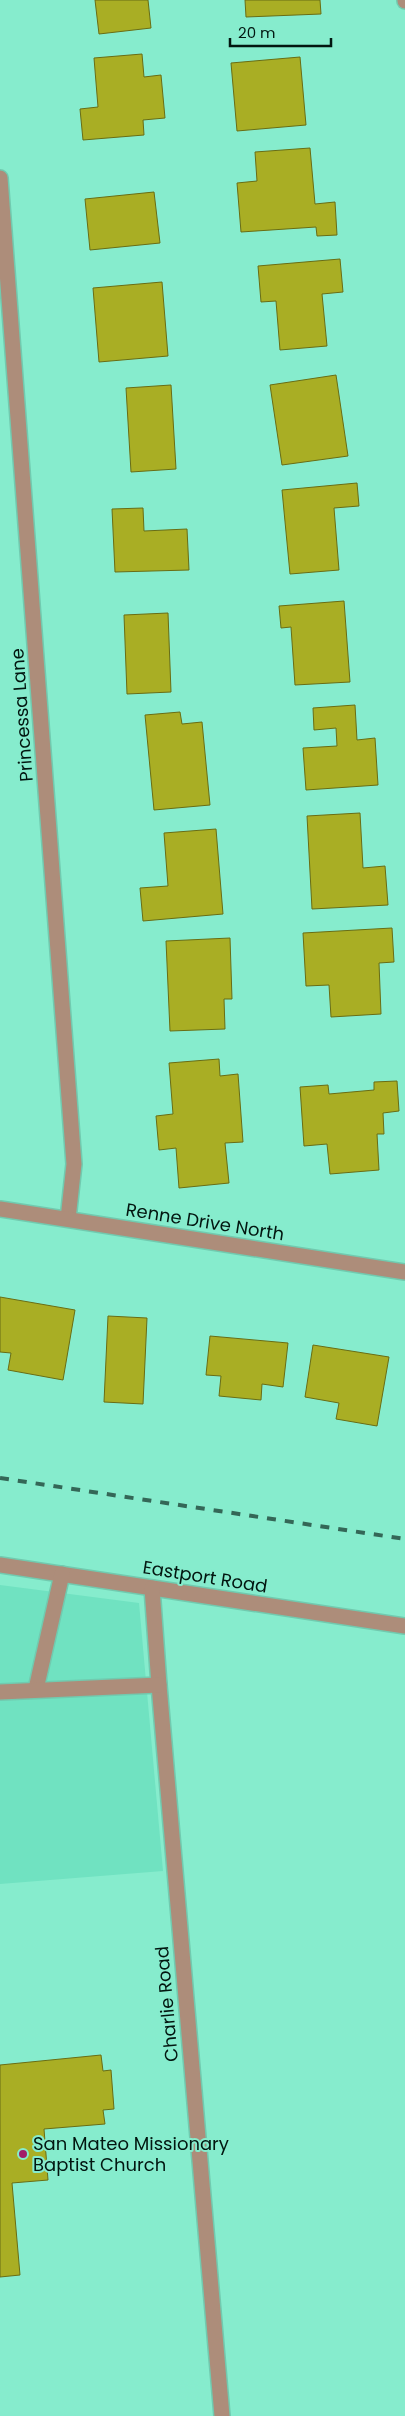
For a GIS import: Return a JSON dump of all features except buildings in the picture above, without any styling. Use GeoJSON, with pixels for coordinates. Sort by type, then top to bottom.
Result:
{"type":"FeatureCollection","features":[{"type":"Feature","properties":{"kind":"street","name":"Princessa Lane"},"geometry":{"type":"LineString","coordinates":[[0,178],[74,1164],[68,1220]]}},
{"type":"Feature","properties":{"kind":"street","name":"Renne Drive North"},"geometry":{"type":"LineString","coordinates":[[0,1209],[405,1272]]}},
{"type":"Feature","properties":{"kind":"street","name":"Eastport Road"},"geometry":{"type":"LineString","coordinates":[[0,1564],[405,1626]]}},
{"type":"Feature","properties":{"kind":"street"},"geometry":{"type":"LineString","coordinates":[[36,1689],[62,1574]]}},
{"type":"Feature","properties":{"kind":"street","name":"Charlie Road"},"geometry":{"type":"LineString","coordinates":[[152,1588],[222,2416]]}},
{"type":"Feature","properties":{"kind":"street"},"geometry":{"type":"LineString","coordinates":[[0,1692],[159,1685]]}},
{"type":"Feature","properties":{"kind":"shaded area"},"geometry":{"type":"Polygon","coordinates":[[[0,1585],[139,1603],[163,1871],[0,1884],[0,1585]]]}},
{"type":"Feature","properties":{"kind":"railway"},"geometry":{"type":"LineString","coordinates":[[0,1478],[405,1539]]}},
{"type":"Feature","properties":{"kind":"place","name":"San Mateo Missionary Baptist Church"},"geometry":{"type":"Point","coordinates":[23,2154]}}]}
